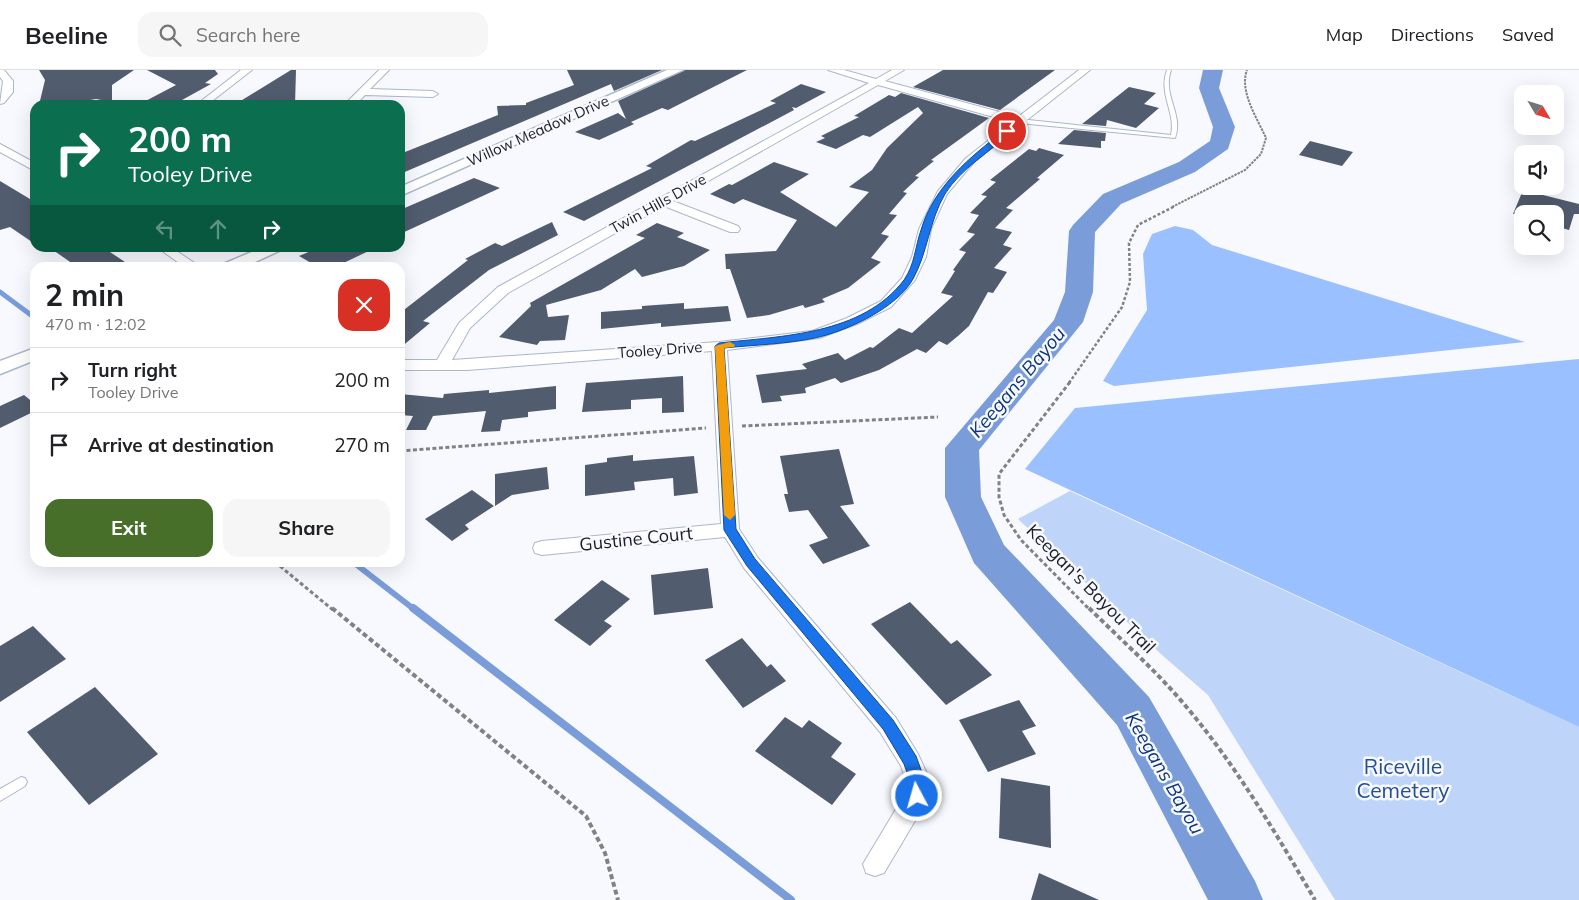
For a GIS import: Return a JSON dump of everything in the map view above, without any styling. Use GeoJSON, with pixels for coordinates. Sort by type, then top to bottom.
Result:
{"type":"FeatureCollection","features":[{"type":"Feature","properties":{"kind":"street"},"geometry":{"type":"LineString","coordinates":[[208,100],[247,70]]}},
{"type":"Feature","properties":{"kind":"street"},"geometry":{"type":"LineString","coordinates":[[354,100],[384,70]]}},
{"type":"Feature","properties":{"kind":"street","name":"Willow Meadow Drive"},"geometry":{"type":"LineString","coordinates":[[405,190],[677,70]]}},
{"type":"Feature","properties":{"kind":"street"},"geometry":{"type":"LineString","coordinates":[[833,70],[1019,121]]}},
{"type":"Feature","properties":{"kind":"street","name":"Twin Hills Drive"},"geometry":{"type":"LineString","coordinates":[[442,365],[464,326],[503,290],[899,70]]}},
{"type":"Feature","properties":{"kind":"street","name":"Tooley Drive"},"geometry":{"type":"LineString","coordinates":[[405,366],[719,346],[814,335],[852,321],[886,304],[908,280],[920,257],[925,229],[942,193],[970,160],[1085,70]]}},
{"type":"Feature","properties":{"kind":"street"},"geometry":{"type":"LineString","coordinates":[[0,71],[8,81],[8,92],[0,101]]}},
{"type":"Feature","properties":{"kind":"street"},"geometry":{"type":"LineString","coordinates":[[362,92],[433,94]]}},
{"type":"Feature","properties":{"kind":"street"},"geometry":{"type":"LineString","coordinates":[[0,147],[30,165]]}},
{"type":"Feature","properties":{"kind":"street"},"geometry":{"type":"LineString","coordinates":[[663,202],[734,229]]}},
{"type":"Feature","properties":{"kind":"street"},"geometry":{"type":"LineString","coordinates":[[170,252],[186,262]]}},
{"type":"Feature","properties":{"kind":"street"},"geometry":{"type":"LineString","coordinates":[[241,262],[264,252]]}},
{"type":"Feature","properties":{"kind":"street"},"geometry":{"type":"LineString","coordinates":[[719,346],[730,530],[751,563],[888,725],[910,761],[917,778],[917,796],[875,864]]}},
{"type":"Feature","properties":{"kind":"street"},"geometry":{"type":"LineString","coordinates":[[0,368],[30,354]]}},
{"type":"Feature","properties":{"kind":"street","name":"Gustine Court"},"geometry":{"type":"LineString","coordinates":[[542,548],[730,530]]}},
{"type":"Feature","properties":{"kind":"lane"},"geometry":{"type":"LineString","coordinates":[[1019,121],[1173,137],[1176,128],[1164,82],[1169,70]]}},
{"type":"Feature","properties":{"kind":"lane"},"geometry":{"type":"LineString","coordinates":[[0,795],[21,782]]}},
{"type":"Feature","properties":{"kind":"path","name":"Keegan's Bayou Trail"},"geometry":{"type":"LineString","coordinates":[[1247,70],[1243,80],[1245,89],[1266,138],[1261,154],[1244,170],[1152,217],[1135,229],[1129,243],[1130,282],[1122,307],[1076,375],[999,474],[997,490],[1009,526],[1028,549],[1168,686],[1216,744],[1260,806],[1315,900]]}},
{"type":"Feature","properties":{"kind":"path"},"geometry":{"type":"LineString","coordinates":[[405,451],[724,427],[938,417]]}},
{"type":"Feature","properties":{"kind":"path"},"geometry":{"type":"LineString","coordinates":[[281,567],[586,816],[605,852],[618,900]]}},
{"type":"Feature","properties":{"kind":"green space","name":"Riceville Cemetery"},"geometry":{"type":"Polygon","coordinates":[[[1070,491],[1579,727],[1579,900],[1335,900],[1208,695],[1162,655],[1018,519],[1070,491]]]}},
{"type":"Feature","properties":{"kind":"shaded area"},"geometry":{"type":"Polygon","coordinates":[[[1175,226],[1193,230],[1212,245],[1525,342],[1114,386],[1103,381],[1147,310],[1143,254],[1152,234],[1175,226]]]}},
{"type":"Feature","properties":{"kind":"shaded area"},"geometry":{"type":"Polygon","coordinates":[[[1579,359],[1579,727],[1025,469],[1075,408],[1579,359]]]}},
{"type":"Feature","properties":{"kind":"building"},"geometry":{"type":"Polygon","coordinates":[[[39,70],[134,70],[112,85],[112,100],[40,100],[45,80],[39,70]]]}},
{"type":"Feature","properties":{"kind":"building"},"geometry":{"type":"Polygon","coordinates":[[[147,70],[215,70],[218,74],[205,83],[211,84],[182,100],[148,100],[176,85],[147,70]]]}},
{"type":"Feature","properties":{"kind":"building"},"geometry":{"type":"Polygon","coordinates":[[[291,70],[296,70],[295,100],[242,100],[291,70]]]}},
{"type":"Feature","properties":{"kind":"building"},"geometry":{"type":"Polygon","coordinates":[[[567,70],[662,70],[614,91],[611,84],[405,172],[405,152],[498,115],[497,106],[526,105],[526,103],[574,85],[567,70]]]}},
{"type":"Feature","properties":{"kind":"building"},"geometry":{"type":"Polygon","coordinates":[[[685,70],[747,70],[668,110],[662,108],[631,122],[634,124],[599,140],[575,132],[618,113],[626,119],[618,101],[685,70]]]}},
{"type":"Feature","properties":{"kind":"building"},"geometry":{"type":"Polygon","coordinates":[[[943,70],[1055,70],[1000,110],[913,87],[943,70]]]}},
{"type":"Feature","properties":{"kind":"building"},"geometry":{"type":"Polygon","coordinates":[[[801,84],[826,92],[796,108],[792,107],[794,110],[584,221],[563,212],[652,168],[646,166],[691,140],[695,141],[776,103],[770,101],[801,84]]]}},
{"type":"Feature","properties":{"kind":"building"},"geometry":{"type":"Polygon","coordinates":[[[1129,87],[1156,93],[1144,104],[1159,108],[1136,128],[1107,120],[1106,126],[1082,124],[1129,87]]]}},
{"type":"Feature","properties":{"kind":"building"},"geometry":{"type":"Polygon","coordinates":[[[901,93],[989,118],[931,160],[934,161],[915,176],[919,177],[903,192],[907,193],[889,214],[897,215],[881,234],[889,236],[871,258],[881,262],[848,288],[822,299],[825,302],[805,308],[803,305],[769,315],[747,318],[730,269],[726,269],[725,254],[776,251],[797,220],[743,199],[734,204],[710,194],[729,184],[732,185],[774,162],[809,174],[780,192],[836,227],[869,192],[849,187],[872,170],[887,148],[923,113],[918,107],[870,137],[863,135],[836,149],[816,142],[825,138],[821,136],[859,117],[854,116],[889,95],[895,97],[901,93]]]}},
{"type":"Feature","properties":{"kind":"building"},"geometry":{"type":"Polygon","coordinates":[[[1074,130],[1106,133],[1105,141],[1101,141],[1101,148],[1058,144],[1074,130]]]}},
{"type":"Feature","properties":{"kind":"building"},"geometry":{"type":"Polygon","coordinates":[[[1310,141],[1353,152],[1342,166],[1299,155],[1310,141]]]}},
{"type":"Feature","properties":{"kind":"building"},"geometry":{"type":"Polygon","coordinates":[[[1039,148],[1064,155],[1037,178],[1040,179],[1006,208],[1013,210],[995,228],[1012,232],[1003,245],[1012,248],[994,268],[1007,272],[993,293],[988,292],[969,326],[947,345],[939,341],[926,353],[917,349],[879,370],[841,383],[835,378],[805,388],[806,393],[780,396],[782,401],[762,403],[756,375],[807,369],[802,364],[838,353],[845,360],[870,347],[873,348],[899,328],[912,333],[953,296],[941,293],[955,271],[953,270],[966,252],[959,250],[975,234],[967,232],[979,215],[970,213],[987,196],[981,195],[996,182],[990,180],[1029,149],[1036,151],[1039,148]]]}},
{"type":"Feature","properties":{"kind":"building"},"geometry":{"type":"Polygon","coordinates":[[[474,178],[500,188],[405,232],[405,208],[474,178]]]}},
{"type":"Feature","properties":{"kind":"building"},"geometry":{"type":"Polygon","coordinates":[[[0,181],[30,199],[30,241],[10,227],[0,230],[0,181]]]}},
{"type":"Feature","properties":{"kind":"building"},"geometry":{"type":"Polygon","coordinates":[[[1521,195],[1543,195],[1579,204],[1579,214],[1574,214],[1569,230],[1564,229],[1564,205],[1517,205],[1521,195]]]}},
{"type":"Feature","properties":{"kind":"building"},"geometry":{"type":"Polygon","coordinates":[[[552,222],[558,235],[489,270],[423,321],[430,323],[405,344],[405,309],[468,260],[465,259],[495,243],[502,246],[552,222]]]}},
{"type":"Feature","properties":{"kind":"building"},"geometry":{"type":"Polygon","coordinates":[[[657,223],[684,233],[677,237],[710,250],[684,266],[642,277],[635,269],[601,290],[546,305],[548,317],[569,315],[565,340],[540,341],[537,345],[499,337],[531,306],[530,303],[645,238],[636,235],[657,223]]]}},
{"type":"Feature","properties":{"kind":"building"},"geometry":{"type":"Polygon","coordinates":[[[56,252],[110,252],[125,262],[70,262],[56,252]]]}},
{"type":"Feature","properties":{"kind":"building"},"geometry":{"type":"Polygon","coordinates":[[[308,252],[367,252],[346,262],[310,262],[299,256],[308,252]]]}},
{"type":"Feature","properties":{"kind":"building"},"geometry":{"type":"Polygon","coordinates":[[[684,303],[684,309],[728,306],[731,321],[661,327],[661,323],[601,329],[601,312],[642,309],[642,306],[684,303]]]}},
{"type":"Feature","properties":{"kind":"building"},"geometry":{"type":"Polygon","coordinates":[[[683,376],[684,412],[662,413],[662,398],[631,400],[631,409],[582,412],[586,383],[683,376]]]}},
{"type":"Feature","properties":{"kind":"building"},"geometry":{"type":"Polygon","coordinates":[[[556,386],[556,409],[528,412],[528,417],[502,420],[500,431],[481,432],[486,411],[433,416],[426,430],[406,430],[413,416],[405,415],[405,394],[443,398],[444,394],[489,390],[489,393],[556,386]]]}},
{"type":"Feature","properties":{"kind":"building"},"geometry":{"type":"Polygon","coordinates":[[[24,395],[30,400],[30,413],[0,428],[0,406],[24,395]]]}},
{"type":"Feature","properties":{"kind":"building"},"geometry":{"type":"Polygon","coordinates":[[[839,449],[854,504],[840,506],[870,546],[823,564],[809,545],[828,538],[808,510],[789,512],[784,494],[788,494],[780,456],[839,449]]]}},
{"type":"Feature","properties":{"kind":"building"},"geometry":{"type":"Polygon","coordinates":[[[633,455],[633,461],[694,456],[698,493],[674,496],[673,478],[634,482],[635,490],[585,496],[585,465],[607,462],[607,458],[633,455]]]}},
{"type":"Feature","properties":{"kind":"building"},"geometry":{"type":"Polygon","coordinates":[[[547,467],[549,489],[512,495],[495,506],[495,474],[547,467]]]}},
{"type":"Feature","properties":{"kind":"building"},"geometry":{"type":"Polygon","coordinates":[[[472,490],[494,506],[465,525],[469,529],[452,541],[425,519],[472,490]]]}},
{"type":"Feature","properties":{"kind":"building"},"geometry":{"type":"Polygon","coordinates":[[[708,568],[713,608],[654,615],[651,575],[708,568]]]}},
{"type":"Feature","properties":{"kind":"building"},"geometry":{"type":"Polygon","coordinates":[[[602,580],[630,599],[604,621],[612,626],[590,646],[554,620],[602,580]]]}},
{"type":"Feature","properties":{"kind":"building"},"geometry":{"type":"Polygon","coordinates":[[[910,602],[951,644],[957,640],[992,675],[946,705],[871,624],[910,602]]]}},
{"type":"Feature","properties":{"kind":"building"},"geometry":{"type":"Polygon","coordinates":[[[33,626],[66,659],[0,702],[0,646],[33,626]]]}},
{"type":"Feature","properties":{"kind":"building"},"geometry":{"type":"Polygon","coordinates":[[[742,638],[767,667],[771,664],[786,681],[743,708],[705,660],[742,638]]]}},
{"type":"Feature","properties":{"kind":"building"},"geometry":{"type":"Polygon","coordinates":[[[95,687],[158,754],[89,805],[27,732],[95,687]]]}},
{"type":"Feature","properties":{"kind":"building"},"geometry":{"type":"Polygon","coordinates":[[[1019,700],[1036,726],[1022,731],[1036,754],[988,772],[959,720],[1019,700]]]}},
{"type":"Feature","properties":{"kind":"building"},"geometry":{"type":"Polygon","coordinates":[[[785,717],[802,728],[809,720],[842,743],[831,757],[856,774],[832,805],[755,751],[785,717]]]}},
{"type":"Feature","properties":{"kind":"building"},"geometry":{"type":"Polygon","coordinates":[[[1001,778],[1050,786],[1051,848],[999,838],[1001,778]]]}},
{"type":"Feature","properties":{"kind":"building"},"geometry":{"type":"Polygon","coordinates":[[[1039,873],[1099,900],[1031,900],[1039,873]]]}},
{"type":"Feature","properties":{"kind":"waterway","name":"Keegans Bayou"},"geometry":{"type":"LineString","coordinates":[[1213,70],[1209,88],[1224,127],[1220,144],[1187,167],[1112,199],[1082,231],[1079,292],[1068,322],[962,448],[963,497],[988,553],[1133,711],[1236,900]]}},
{"type":"Feature","properties":{"kind":"waterway"},"geometry":{"type":"LineString","coordinates":[[0,292],[30,314]]}},
{"type":"Feature","properties":{"kind":"waterway"},"geometry":{"type":"LineString","coordinates":[[359,567],[415,610]]}},
{"type":"Feature","properties":{"kind":"waterway"},"geometry":{"type":"LineString","coordinates":[[413,608],[791,900]]}},
{"type":"Feature","properties":{"kind":"slow traffic"},"geometry":{"type":"LineString","coordinates":[[730,345],[719,346],[730,515]]}},
{"type":"Feature","properties":{"kind":"route"},"geometry":{"type":"LineString","coordinates":[[917,796],[917,778],[910,761],[888,725],[751,563],[730,530],[719,346],[814,335],[852,321],[886,304],[908,280],[920,257],[925,229],[942,193],[970,160],[1007,131]]}}]}
